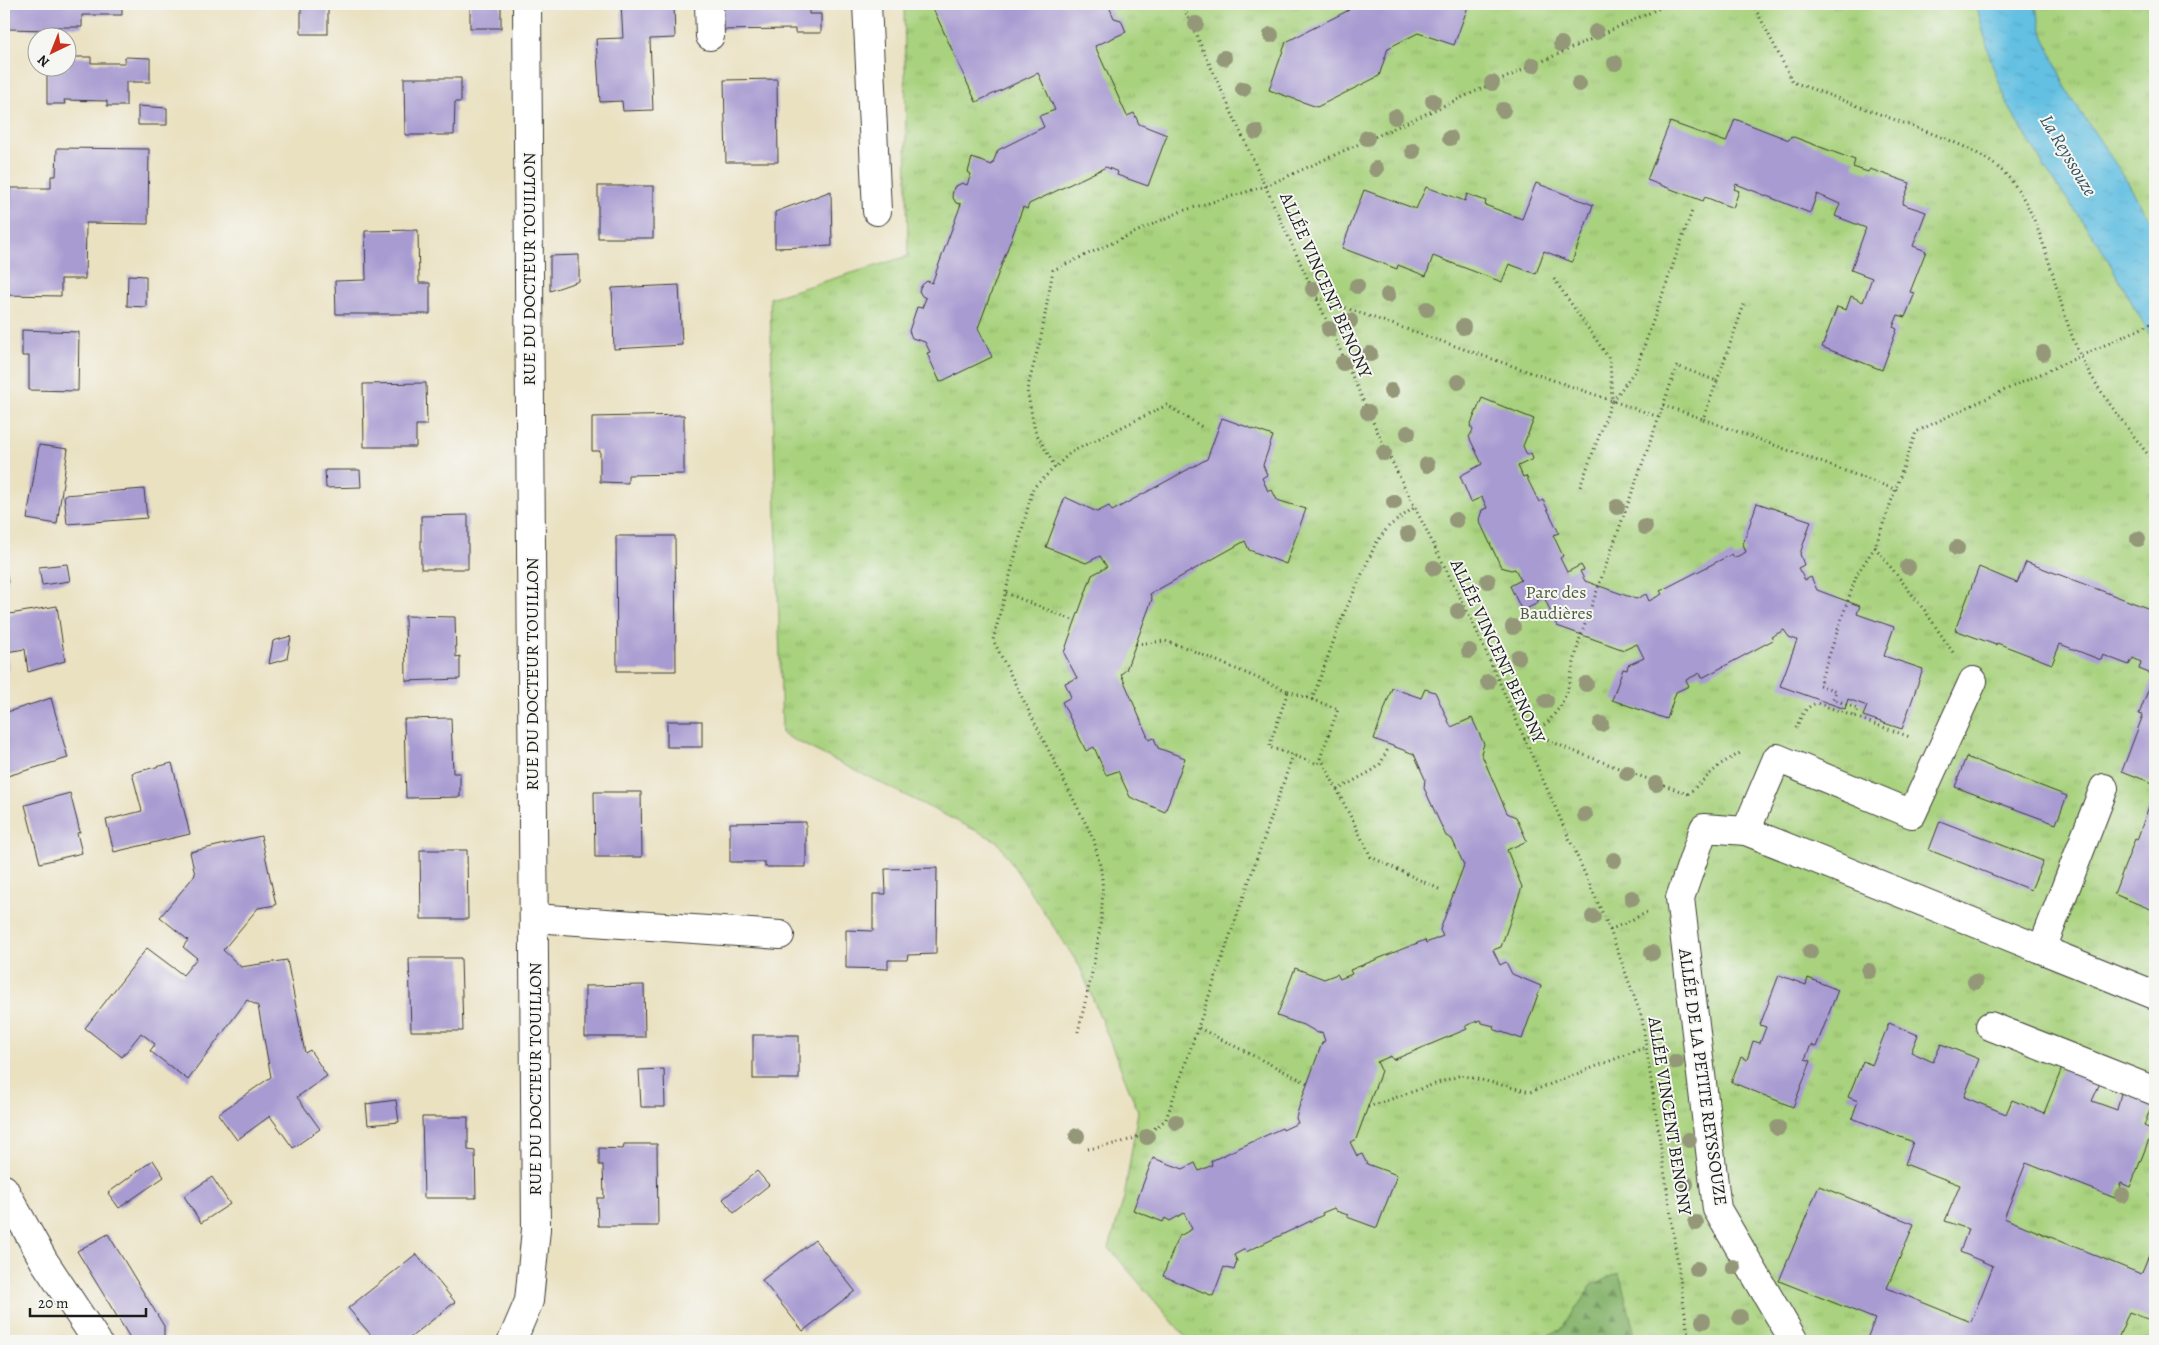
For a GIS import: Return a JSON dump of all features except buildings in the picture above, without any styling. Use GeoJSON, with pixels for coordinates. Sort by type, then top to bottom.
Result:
{"type":"FeatureCollection","features":[{"type":"Feature","properties":{"kind":"street","name":"RUE DU DOCTEUR TOUILLON"},"geometry":{"type":"LineString","coordinates":[[512,1341],[529,1301],[536,1229],[527,4]]}},
{"type":"Feature","properties":{"kind":"street"},"geometry":{"type":"LineString","coordinates":[[709,4],[710,36]]}},
{"type":"Feature","properties":{"kind":"street"},"geometry":{"type":"LineString","coordinates":[[867,4],[877,211]]}},
{"type":"Feature","properties":{"kind":"street"},"geometry":{"type":"LineString","coordinates":[[1746,832],[1777,758],[1912,814],[1973,681]]}},
{"type":"Feature","properties":{"kind":"street"},"geometry":{"type":"LineString","coordinates":[[2042,949],[2104,788]]}},
{"type":"Feature","properties":{"kind":"street"},"geometry":{"type":"LineString","coordinates":[[1704,828],[1746,832],[2155,995]]}},
{"type":"Feature","properties":{"kind":"street","name":"ALLÉE DE LA PETITE REYSSOUZE"},"geometry":{"type":"LineString","coordinates":[[1704,828],[1680,898],[1718,1209],[1794,1341]]}},
{"type":"Feature","properties":{"kind":"street"},"geometry":{"type":"LineString","coordinates":[[534,918],[780,935]]}},
{"type":"Feature","properties":{"kind":"street"},"geometry":{"type":"LineString","coordinates":[[1990,1026],[2155,1091]]}},
{"type":"Feature","properties":{"kind":"street"},"geometry":{"type":"LineString","coordinates":[[4,1189],[44,1261],[96,1341]]}},
{"type":"Feature","properties":{"kind":"path","name":"ALLÉE VINCENT BENONY"},"geometry":{"type":"LineString","coordinates":[[1182,4],[1384,446],[1473,623],[1610,930],[1642,1018],[1689,1341]]}},
{"type":"Feature","properties":{"kind":"path"},"geometry":{"type":"LineString","coordinates":[[1184,8],[1188,4]]}},
{"type":"Feature","properties":{"kind":"path"},"geometry":{"type":"LineString","coordinates":[[1055,467],[1035,431],[1028,390],[1041,337],[1053,270],[1182,211],[1266,186],[1669,4]]}},
{"type":"Feature","properties":{"kind":"path"},"geometry":{"type":"LineString","coordinates":[[1752,4],[1793,82],[1956,142],[1996,165],[2020,191],[2034,217],[2067,325],[2081,357],[2108,399],[2155,464]]}},
{"type":"Feature","properties":{"kind":"path"},"geometry":{"type":"LineString","coordinates":[[1580,487],[1612,401],[1636,369],[1692,211]]}},
{"type":"Feature","properties":{"kind":"path"},"geometry":{"type":"LineString","coordinates":[[1554,279],[1610,360],[1612,401]]}},
{"type":"Feature","properties":{"kind":"path"},"geometry":{"type":"LineString","coordinates":[[1317,298],[1659,417]]}},
{"type":"Feature","properties":{"kind":"path"},"geometry":{"type":"LineString","coordinates":[[1703,419],[1745,302]]}},
{"type":"Feature","properties":{"kind":"path"},"geometry":{"type":"LineString","coordinates":[[1855,716],[1858,709],[1832,699],[1836,691],[1819,684],[1857,574],[1876,547],[1916,432],[2008,387],[2081,357],[2155,322]]}},
{"type":"Feature","properties":{"kind":"path"},"geometry":{"type":"LineString","coordinates":[[1524,740],[1548,722],[1560,707],[1567,692],[1578,640],[1677,366],[1717,381]]}},
{"type":"Feature","properties":{"kind":"path"},"geometry":{"type":"LineString","coordinates":[[1078,1032],[1092,975],[1100,918],[1101,871],[1094,840],[993,640],[1034,488],[1072,452],[1167,404],[1202,427]]}},
{"type":"Feature","properties":{"kind":"path"},"geometry":{"type":"LineString","coordinates":[[1663,405],[1897,490]]}},
{"type":"Feature","properties":{"kind":"path"},"geometry":{"type":"LineString","coordinates":[[1312,700],[1342,618],[1376,543],[1389,526],[1415,507]]}},
{"type":"Feature","properties":{"kind":"path"},"geometry":{"type":"LineString","coordinates":[[1876,547],[1925,611],[1973,681]]}},
{"type":"Feature","properties":{"kind":"path"},"geometry":{"type":"LineString","coordinates":[[1006,593],[1075,621]]}},
{"type":"Feature","properties":{"kind":"path"},"geometry":{"type":"LineString","coordinates":[[1136,644],[1165,641],[1184,647],[1288,691],[1338,708],[1318,764],[1269,747],[1288,691]]}},
{"type":"Feature","properties":{"kind":"path"},"geometry":{"type":"LineString","coordinates":[[1688,794],[1721,764],[1741,752],[1777,758],[1794,733],[1803,712],[1810,705],[1817,703],[1942,749]]}},
{"type":"Feature","properties":{"kind":"path"},"geometry":{"type":"LineString","coordinates":[[1534,733],[1568,750],[1688,794],[1704,828]]}},
{"type":"Feature","properties":{"kind":"path"},"geometry":{"type":"LineString","coordinates":[[1337,790],[1375,769],[1388,749]]}},
{"type":"Feature","properties":{"kind":"path"},"geometry":{"type":"LineString","coordinates":[[1088,1149],[1114,1145],[1147,1133],[1156,1129],[1166,1119],[1293,755]]}},
{"type":"Feature","properties":{"kind":"path"},"geometry":{"type":"LineString","coordinates":[[1321,757],[1371,857],[1441,890]]}},
{"type":"Feature","properties":{"kind":"path"},"geometry":{"type":"LineString","coordinates":[[1199,1028],[1307,1083]]}},
{"type":"Feature","properties":{"kind":"path"},"geometry":{"type":"LineString","coordinates":[[1368,1108],[1461,1075],[1530,1092],[1646,1047]]}},
{"type":"Feature","properties":{"kind":"green space","name":"Parc des Baudières"},"geometry":{"type":"Polygon","coordinates":[[[904,4],[2155,4],[2155,1341],[1189,1341],[1109,1248],[1124,1198],[1138,1111],[1080,967],[997,841],[782,734],[770,298],[908,256],[904,4]]]}},
{"type":"Feature","properties":{"kind":"green space"},"geometry":{"type":"Polygon","coordinates":[[[1619,1273],[1635,1341],[1532,1341],[1561,1330],[1592,1285],[1619,1273]]]}},
{"type":"Feature","properties":{"kind":"water","name":"La Reyssouze"},"geometry":{"type":"Polygon","coordinates":[[[1976,4],[2035,4],[2044,37],[2068,93],[2127,181],[2155,230],[2155,344],[2100,246],[2045,168],[2009,107],[1992,64],[1976,4]]]}}]}
